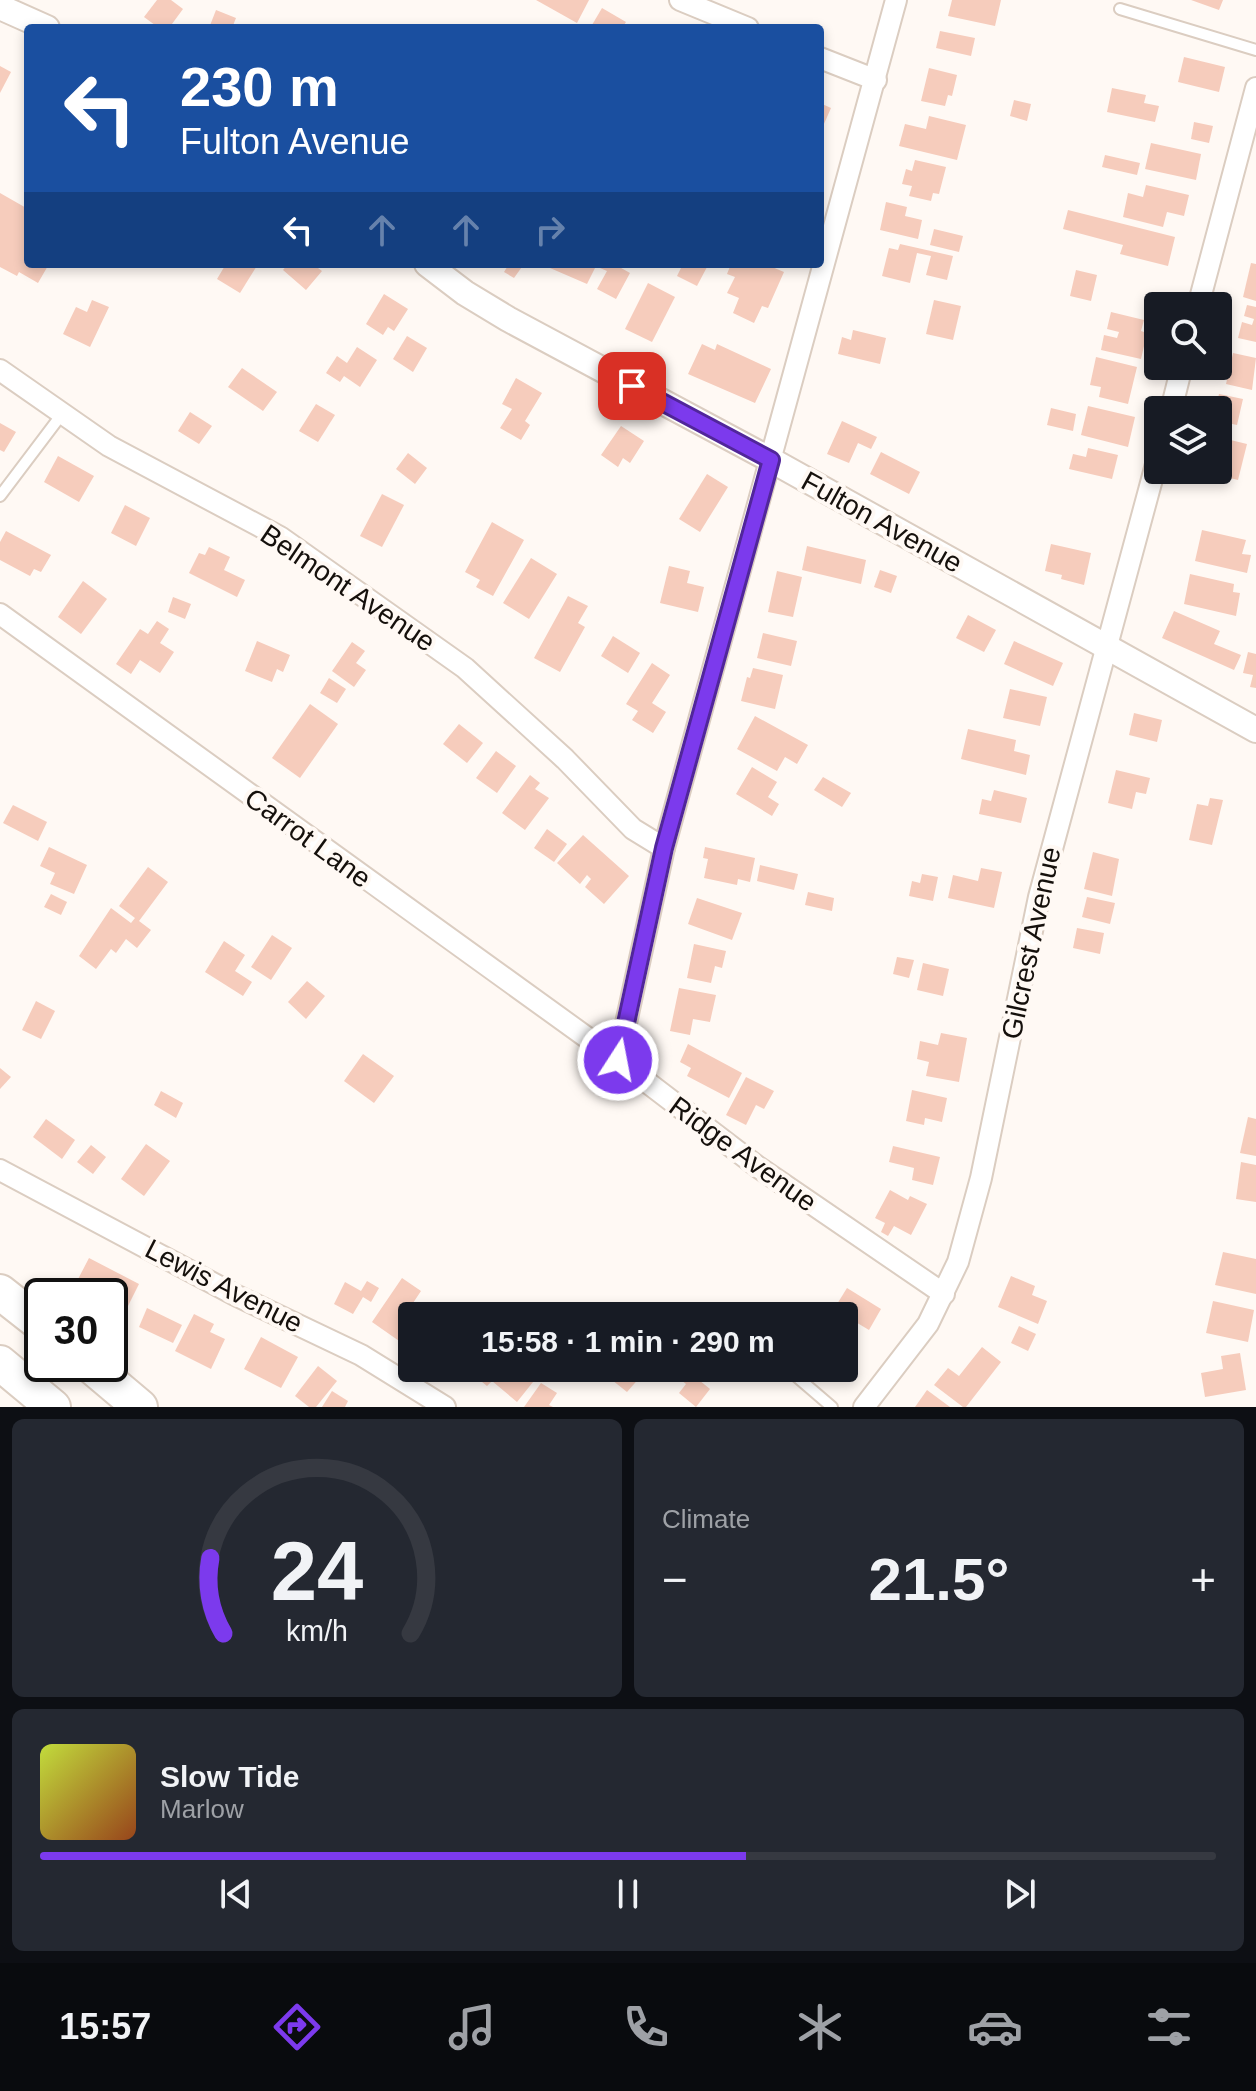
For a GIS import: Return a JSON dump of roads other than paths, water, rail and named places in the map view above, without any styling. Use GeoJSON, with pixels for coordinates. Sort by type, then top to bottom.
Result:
{"type":"FeatureCollection","features":[{"type":"Feature","properties":{"kind":"highway"},"geometry":{"type":"LineString","coordinates":[[0,1292],[24,1311]]}},
{"type":"Feature","properties":{"kind":"highway"},"geometry":{"type":"LineString","coordinates":[[0,1363],[53,1407]]}},
{"type":"Feature","properties":{"kind":"highway"},"geometry":{"type":"LineString","coordinates":[[110,1382],[140,1407]]}},
{"type":"Feature","properties":{"kind":"street"},"geometry":{"type":"LineString","coordinates":[[680,0],[738,24]]}},
{"type":"Feature","properties":{"kind":"street"},"geometry":{"type":"LineString","coordinates":[[618,1060],[664,848],[896,0]]}},
{"type":"Feature","properties":{"kind":"street"},"geometry":{"type":"LineString","coordinates":[[0,7],[38,24]]}},
{"type":"Feature","properties":{"kind":"street"},"geometry":{"type":"LineString","coordinates":[[824,60],[876,80]]}},
{"type":"Feature","properties":{"kind":"street"},"geometry":{"type":"LineString","coordinates":[[1202,292],[1256,88]]}},
{"type":"Feature","properties":{"kind":"street","name":"Fulton Avenue"},"geometry":{"type":"LineString","coordinates":[[432,268],[465,293],[508,319],[771,460],[1256,730]]}},
{"type":"Feature","properties":{"kind":"street","name":"Belmont Avenue"},"geometry":{"type":"LineString","coordinates":[[0,370],[137,462],[280,537],[465,668],[565,759],[633,829],[664,848]]}},
{"type":"Feature","properties":{"kind":"street","name":"Gilcrest Avenue"},"geometry":{"type":"LineString","coordinates":[[864,1407],[928,1324],[958,1262],[970,1220],[1039,897],[1151,484]]}},
{"type":"Feature","properties":{"kind":"street","name":"Carrot Lane"},"geometry":{"type":"LineString","coordinates":[[0,614],[618,1060]]}},
{"type":"Feature","properties":{"kind":"street","name":"Ridge Avenue"},"geometry":{"type":"LineString","coordinates":[[618,1060],[758,1167],[944,1294]]}},
{"type":"Feature","properties":{"kind":"street","name":"Lewis Avenue"},"geometry":{"type":"LineString","coordinates":[[0,1170],[235,1295],[361,1355],[445,1407]]}},
{"type":"Feature","properties":{"kind":"lane"},"geometry":{"type":"LineString","coordinates":[[1120,9],[1256,50]]}},
{"type":"Feature","properties":{"kind":"lane"},"geometry":{"type":"LineString","coordinates":[[0,496],[62,414]]}},
{"type":"Feature","properties":{"kind":"lane"},"geometry":{"type":"LineString","coordinates":[[803,1382],[832,1407]]}}]}
